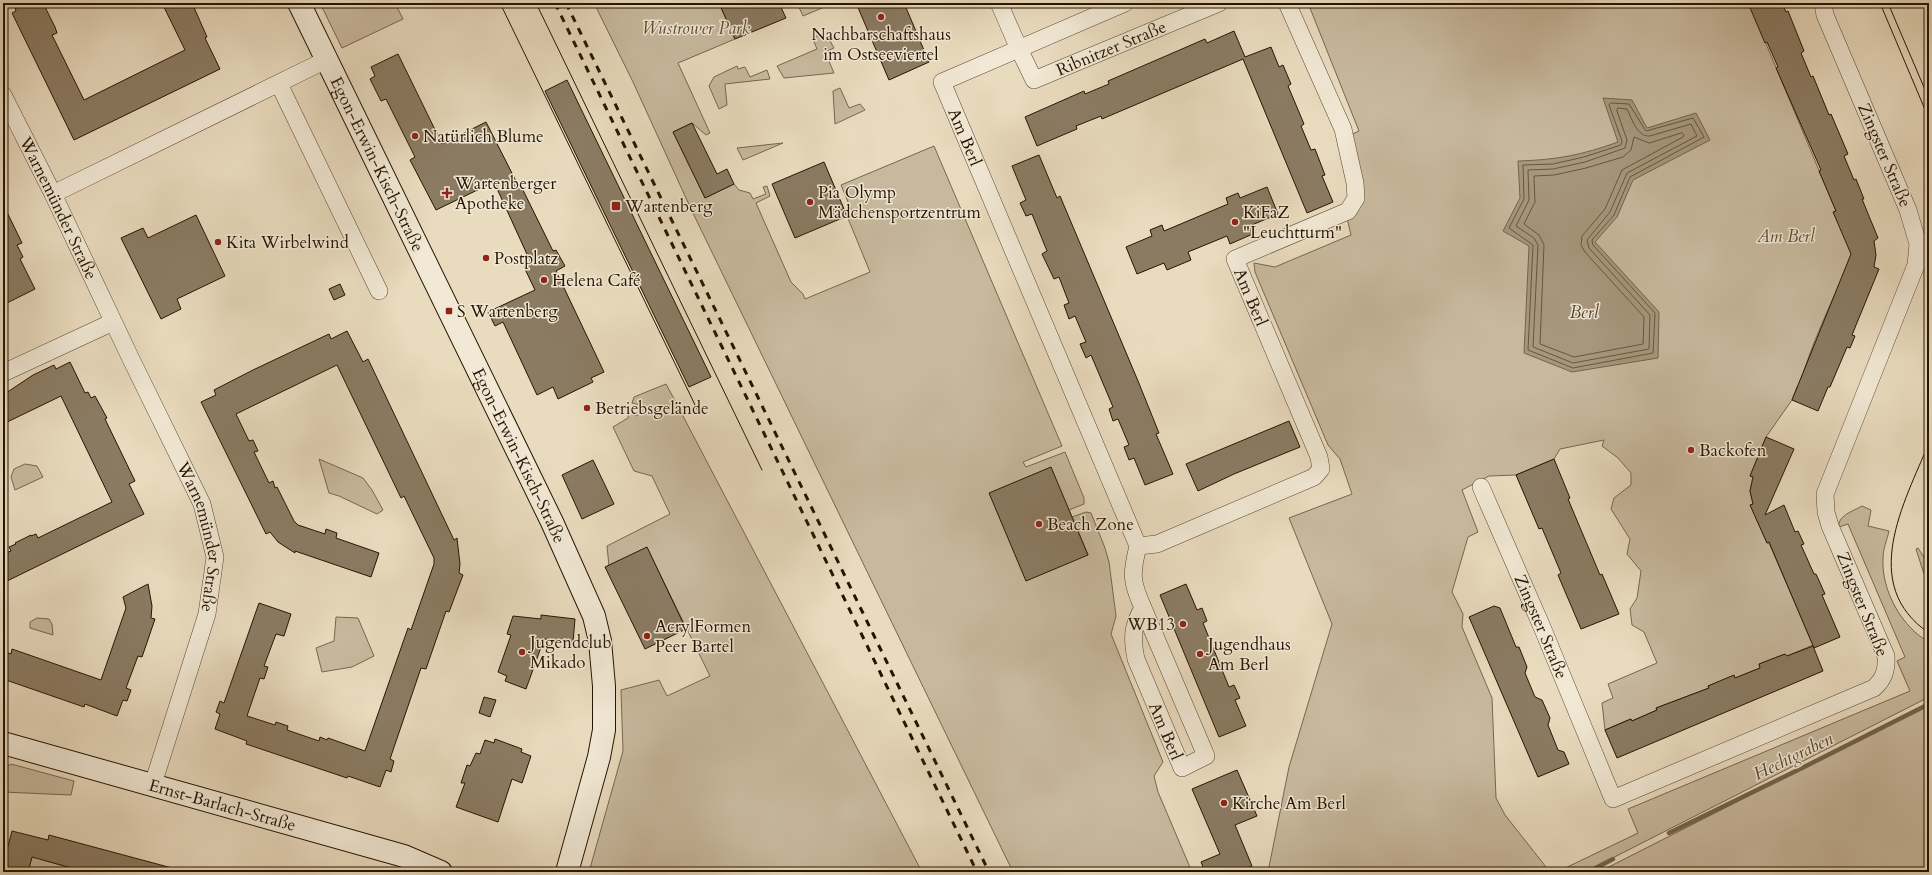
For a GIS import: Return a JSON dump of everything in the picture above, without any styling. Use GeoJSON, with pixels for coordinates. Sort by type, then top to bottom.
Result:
{"type":"FeatureCollection","features":[{"type":"Feature","properties":{"kind":"street","name":"Egon-Erwin-Kisch-Straße"},"geometry":{"type":"LineString","coordinates":[[299,3],[549,516],[594,616],[600,641],[604,686],[604,730],[599,757],[567,872]]}},
{"type":"Feature","properties":{"kind":"street"},"geometry":{"type":"LineString","coordinates":[[1000,3],[1019,49],[1125,3]]}},
{"type":"Feature","properties":{"kind":"street","name":"Ribnitzer Straße"},"geometry":{"type":"LineString","coordinates":[[1019,49],[1034,80],[1219,3]]}},
{"type":"Feature","properties":{"kind":"street","name":"Am Berl"},"geometry":{"type":"LineString","coordinates":[[1138,546],[1157,544],[1314,477],[1321,469],[1319,457],[1235,259],[1348,211],[1356,198],[1355,183],[1343,130],[1288,3]]}},
{"type":"Feature","properties":{"kind":"street","name":"Zingster Straße"},"geometry":{"type":"LineString","coordinates":[[1481,487],[1542,626],[1613,799],[1874,688],[1882,682],[1887,665],[1886,656],[1830,526],[1826,512],[1825,494],[1916,265],[1918,244],[1908,210],[1825,15],[1823,3]]}},
{"type":"Feature","properties":{"kind":"street","name":"Am Berl"},"geometry":{"type":"LineString","coordinates":[[1019,49],[942,82],[1138,546],[1132,576],[1134,587],[1143,608],[1206,756],[1182,768],[1136,659],[1133,645],[1133,629],[1143,608]]}},
{"type":"Feature","properties":{"kind":"street","name":"Egon-Erwin-Kisch-Straße"},"geometry":{"type":"LineString","coordinates":[[53,194],[326,60]]}},
{"type":"Feature","properties":{"kind":"street"},"geometry":{"type":"LineString","coordinates":[[279,84],[379,291]]}},
{"type":"Feature","properties":{"kind":"street","name":"Warnemünder Straße"},"geometry":{"type":"LineString","coordinates":[[3,95],[53,194],[202,504],[215,557],[207,614],[153,784]]}},
{"type":"Feature","properties":{"kind":"street"},"geometry":{"type":"LineString","coordinates":[[3,372],[114,322]]}},
{"type":"Feature","properties":{"kind":"street","name":"Ernst-Barlach-Straße"},"geometry":{"type":"LineString","coordinates":[[3,743],[153,784],[404,856],[441,872]]}},
{"type":"Feature","properties":{"kind":"green space"},"geometry":{"type":"Polygon","coordinates":[[[320,3],[395,3],[403,19],[342,48],[320,3]]]}},
{"type":"Feature","properties":{"kind":"green space"},"geometry":{"type":"Polygon","coordinates":[[[594,3],[719,3],[735,39],[678,63],[710,133],[706,135],[692,123],[673,132],[705,198],[734,184],[739,190],[750,193],[753,199],[766,194],[763,187],[767,186],[770,196],[756,203],[791,282],[803,294],[805,299],[870,272],[847,216],[853,214],[841,185],[934,146],[1062,446],[1023,462],[1026,467],[1065,452],[1084,498],[1084,504],[1069,510],[1088,555],[1072,517],[1086,512],[1091,513],[1105,548],[1109,562],[1116,616],[1111,634],[1163,762],[1154,776],[1158,792],[1192,872],[1013,872],[691,209],[633,82],[594,3]]]}},
{"type":"Feature","properties":{"kind":"green space","name":"Wustrower Park"},"geometry":{"type":"Polygon","coordinates":[[[797,3],[834,3],[803,16],[797,3]]]}},
{"type":"Feature","properties":{"kind":"green space"},"geometry":{"type":"Polygon","coordinates":[[[1308,3],[1749,3],[1836,211],[1834,212],[1853,254],[1816,337],[1799,388],[1797,387],[1792,400],[1766,437],[1750,476],[1753,477],[1750,491],[1753,504],[1750,505],[1767,543],[1769,543],[1813,645],[1787,656],[1785,654],[1759,664],[1760,668],[1735,678],[1734,676],[1708,686],[1709,688],[1656,708],[1657,710],[1632,721],[1630,719],[1605,730],[1602,703],[1613,698],[1608,684],[1657,663],[1644,632],[1632,625],[1630,609],[1637,598],[1641,571],[1627,554],[1630,539],[1611,509],[1614,498],[1631,485],[1631,473],[1618,458],[1602,446],[1604,440],[1560,449],[1554,459],[1516,475],[1489,476],[1462,490],[1478,532],[1468,537],[1452,592],[1463,614],[1462,627],[1492,698],[1496,798],[1505,815],[1550,872],[1268,872],[1289,767],[1332,624],[1289,518],[1352,494],[1340,459],[1328,445],[1255,272],[1254,263],[1275,267],[1351,235],[1347,218],[1350,135],[1359,131],[1308,3]]]}},
{"type":"Feature","properties":{"kind":"green space"},"geometry":{"type":"Polygon","coordinates":[[[822,35],[829,39],[834,48],[825,52],[834,73],[784,78],[777,66],[817,49],[812,37],[822,35]]]}},
{"type":"Feature","properties":{"kind":"green space"},"geometry":{"type":"Polygon","coordinates":[[[737,66],[738,69],[745,67],[750,77],[767,70],[770,79],[725,84],[727,105],[719,109],[709,86],[714,77],[737,66]]]}},
{"type":"Feature","properties":{"kind":"green space"},"geometry":{"type":"Polygon","coordinates":[[[840,88],[849,108],[860,104],[865,110],[835,124],[833,91],[840,88]]]}},
{"type":"Feature","properties":{"kind":"green space"},"geometry":{"type":"Polygon","coordinates":[[[783,143],[743,160],[737,148],[783,143]]]}},
{"type":"Feature","properties":{"kind":"green space"},"geometry":{"type":"Polygon","coordinates":[[[666,384],[922,872],[589,872],[623,751],[621,690],[659,680],[667,696],[710,676],[647,548],[609,566],[607,546],[670,514],[652,476],[634,471],[613,427],[628,418],[629,413],[637,416],[640,405],[632,403],[634,397],[666,384]]]}},
{"type":"Feature","properties":{"kind":"green space"},"geometry":{"type":"Polygon","coordinates":[[[319,459],[363,478],[372,490],[383,510],[377,514],[339,496],[329,493],[319,459]]]}},
{"type":"Feature","properties":{"kind":"green space"},"geometry":{"type":"Polygon","coordinates":[[[25,464],[37,466],[43,477],[15,490],[11,477],[14,469],[25,464]]]}},
{"type":"Feature","properties":{"kind":"green space"},"geometry":{"type":"Polygon","coordinates":[[[1862,506],[1871,510],[1868,526],[1889,531],[1884,551],[1883,570],[1889,594],[1902,617],[1910,627],[1929,642],[1929,697],[1585,872],[1557,872],[1638,833],[1628,809],[1910,691],[1897,661],[1905,657],[1848,524],[1839,527],[1840,520],[1843,517],[1862,506]]]}},
{"type":"Feature","properties":{"kind":"green space"},"geometry":{"type":"Polygon","coordinates":[[[1918,548],[1929,565],[1929,583],[1923,571],[1916,549],[1918,548]]]}},
{"type":"Feature","properties":{"kind":"green space"},"geometry":{"type":"Polygon","coordinates":[[[336,617],[358,618],[374,656],[352,667],[322,672],[316,648],[334,641],[336,617]]]}},
{"type":"Feature","properties":{"kind":"green space"},"geometry":{"type":"Polygon","coordinates":[[[37,618],[49,619],[52,624],[53,635],[30,628],[30,622],[37,618]]]}},
{"type":"Feature","properties":{"kind":"green space"},"geometry":{"type":"Polygon","coordinates":[[[1929,704],[1929,872],[1599,872],[1929,704]]]}},
{"type":"Feature","properties":{"kind":"green space"},"geometry":{"type":"Polygon","coordinates":[[[11,764],[74,781],[71,795],[3,792],[3,769],[11,764]]]}},
{"type":"Feature","properties":{"kind":"green space"},"geometry":{"type":"Polygon","coordinates":[[[34,850],[43,860],[86,872],[28,872],[34,850]]]}},
{"type":"Feature","properties":{"kind":"water","name":"Berl"},"geometry":{"type":"Polygon","coordinates":[[[1603,98],[1632,100],[1647,128],[1696,113],[1710,140],[1633,180],[1617,217],[1595,242],[1659,312],[1658,358],[1572,372],[1524,353],[1529,246],[1503,231],[1520,198],[1518,161],[1569,156],[1618,142],[1603,98]]]}},
{"type":"Feature","properties":{"kind":"building"},"geometry":{"type":"Polygon","coordinates":[[[14,3],[43,3],[57,33],[52,35],[84,100],[185,50],[162,3],[192,3],[207,37],[205,38],[220,69],[74,140],[12,13],[16,11],[14,3]]]}},
{"type":"Feature","properties":{"kind":"building"},"geometry":{"type":"Polygon","coordinates":[[[719,3],[779,3],[786,18],[735,39],[719,3]]]}},
{"type":"Feature","properties":{"kind":"building"},"geometry":{"type":"Polygon","coordinates":[[[856,3],[904,3],[929,62],[889,80],[856,3]]]}},
{"type":"Feature","properties":{"kind":"building"},"geometry":{"type":"Polygon","coordinates":[[[1748,3],[1782,3],[1786,12],[1788,11],[1804,51],[1801,53],[1811,77],[1813,76],[1829,115],[1831,114],[1848,154],[1844,156],[1854,180],[1856,179],[1864,199],[1862,199],[1878,238],[1874,241],[1876,255],[1874,267],[1879,269],[1852,335],[1855,336],[1850,348],[1847,347],[1818,411],[1792,400],[1851,254],[1833,212],[1836,211],[1819,171],[1821,170],[1776,68],[1778,67],[1767,42],[1765,43],[1748,3]]]}},
{"type":"Feature","properties":{"kind":"building"},"geometry":{"type":"Polygon","coordinates":[[[1234,31],[1245,57],[1271,47],[1279,67],[1283,65],[1291,84],[1288,86],[1304,124],[1301,126],[1311,150],[1315,149],[1325,175],[1322,176],[1333,202],[1307,213],[1243,59],[1102,119],[1101,116],[1076,126],[1077,129],[1037,146],[1025,117],[1084,91],[1085,94],[1109,84],[1108,81],[1205,39],[1207,43],[1234,31]]]}},
{"type":"Feature","properties":{"kind":"building"},"geometry":{"type":"Polygon","coordinates":[[[398,54],[442,144],[486,122],[518,185],[520,184],[553,251],[556,250],[565,266],[556,271],[604,372],[591,378],[593,382],[558,399],[553,387],[537,395],[503,322],[495,326],[488,312],[535,290],[524,267],[531,263],[494,182],[436,210],[410,160],[415,157],[386,99],[381,101],[370,79],[375,76],[371,67],[398,54]]]}},
{"type":"Feature","properties":{"kind":"building"},"geometry":{"type":"Polygon","coordinates":[[[567,80],[711,377],[689,387],[545,91],[567,80]]]}},
{"type":"Feature","properties":{"kind":"building"},"geometry":{"type":"Polygon","coordinates":[[[692,123],[717,174],[727,169],[734,184],[705,198],[673,132],[692,123]]]}},
{"type":"Feature","properties":{"kind":"building"},"geometry":{"type":"Polygon","coordinates":[[[1039,155],[1057,198],[1060,196],[1138,381],[1159,433],[1156,434],[1173,474],[1145,485],[1134,458],[1129,460],[1124,447],[1129,445],[1118,419],[1113,421],[1109,409],[1113,407],[1091,355],[1086,358],[1080,344],[1086,342],[1075,316],[1069,319],[1064,305],[1069,303],[1059,277],[1054,279],[1042,254],[1047,251],[1032,214],[1026,216],[1020,203],[1026,200],[1012,166],[1039,155]]]}},
{"type":"Feature","properties":{"kind":"building","name":"Pia Olymp Mädchensportzentrum"},"geometry":{"type":"Polygon","coordinates":[[[824,162],[847,216],[795,238],[772,184],[824,162]]]}},
{"type":"Feature","properties":{"kind":"building"},"geometry":{"type":"Polygon","coordinates":[[[1267,187],[1278,214],[1252,225],[1255,233],[1230,244],[1227,236],[1188,252],[1191,260],[1167,270],[1164,263],[1137,274],[1126,247],[1152,236],[1150,230],[1162,225],[1164,231],[1228,204],[1226,198],[1238,193],[1240,198],[1267,187]]]}},
{"type":"Feature","properties":{"kind":"building"},"geometry":{"type":"Polygon","coordinates":[[[3,204],[22,243],[17,245],[23,257],[20,259],[35,289],[3,305],[3,204]]]}},
{"type":"Feature","properties":{"kind":"building"},"geometry":{"type":"Polygon","coordinates":[[[196,215],[225,276],[177,299],[181,309],[161,319],[121,238],[143,228],[148,238],[196,215]]]}},
{"type":"Feature","properties":{"kind":"building"},"geometry":{"type":"Polygon","coordinates":[[[340,284],[345,295],[334,300],[329,289],[340,284]]]}},
{"type":"Feature","properties":{"kind":"building"},"geometry":{"type":"Polygon","coordinates":[[[347,331],[363,362],[368,359],[454,540],[457,538],[460,564],[459,573],[463,575],[449,612],[446,611],[426,669],[421,668],[390,759],[394,761],[391,772],[386,770],[380,787],[348,776],[347,778],[246,744],[247,741],[215,729],[220,714],[216,712],[220,701],[224,703],[259,603],[291,614],[284,636],[276,634],[264,666],[268,667],[264,679],[260,678],[247,716],[275,725],[276,722],[288,726],[287,730],[319,741],[320,737],[327,740],[328,738],[365,751],[408,628],[411,630],[434,564],[434,558],[404,496],[401,498],[337,365],[236,414],[249,441],[253,440],[258,451],[254,452],[269,483],[273,481],[275,488],[277,487],[294,521],[298,525],[325,534],[326,529],[337,533],[336,538],[379,553],[371,577],[295,551],[295,553],[278,542],[270,532],[266,534],[201,402],[216,395],[214,390],[253,370],[329,334],[331,339],[347,331]]]}},
{"type":"Feature","properties":{"kind":"building"},"geometry":{"type":"Polygon","coordinates":[[[70,362],[85,393],[88,392],[91,398],[95,396],[107,418],[105,419],[135,481],[129,484],[144,514],[3,583],[3,554],[11,551],[9,547],[31,535],[36,534],[38,538],[112,502],[61,396],[3,424],[3,395],[33,375],[54,365],[56,369],[70,362]]]}},
{"type":"Feature","properties":{"kind":"building"},"geometry":{"type":"Polygon","coordinates":[[[1289,421],[1300,447],[1234,474],[1198,491],[1186,464],[1289,421]]]}},
{"type":"Feature","properties":{"kind":"building"},"geometry":{"type":"Polygon","coordinates":[[[1766,437],[1794,449],[1765,515],[1784,505],[1795,532],[1798,531],[1804,544],[1801,545],[1825,594],[1822,595],[1840,637],[1814,648],[1769,542],[1767,543],[1750,505],[1753,504],[1750,491],[1753,477],[1750,476],[1766,437]]]}},
{"type":"Feature","properties":{"kind":"building"},"geometry":{"type":"Polygon","coordinates":[[[1554,459],[1570,498],[1568,499],[1600,575],[1602,574],[1619,614],[1581,629],[1558,575],[1561,573],[1542,528],[1539,529],[1516,475],[1554,459]]]}},
{"type":"Feature","properties":{"kind":"building"},"geometry":{"type":"Polygon","coordinates":[[[593,460],[614,504],[582,519],[562,475],[593,460]]]}},
{"type":"Feature","properties":{"kind":"building","name":"Beach Zone"},"geometry":{"type":"Polygon","coordinates":[[[1051,467],[1088,555],[1026,581],[989,493],[1051,467]]]}},
{"type":"Feature","properties":{"kind":"building"},"geometry":{"type":"Polygon","coordinates":[[[647,547],[686,629],[645,649],[605,567],[647,547]]]}},
{"type":"Feature","properties":{"kind":"building"},"geometry":{"type":"Polygon","coordinates":[[[148,584],[152,606],[151,618],[155,619],[142,657],[138,656],[126,688],[131,690],[127,701],[123,700],[117,716],[85,704],[84,707],[3,679],[3,651],[11,654],[12,649],[101,680],[126,608],[123,597],[148,584]]]}},
{"type":"Feature","properties":{"kind":"building","name":"Jugendhaus Am Berl"},"geometry":{"type":"Polygon","coordinates":[[[1186,584],[1197,610],[1202,608],[1207,621],[1203,623],[1229,687],[1234,685],[1240,698],[1235,700],[1246,726],[1219,737],[1160,595],[1186,584]]]}},
{"type":"Feature","properties":{"kind":"building"},"geometry":{"type":"Polygon","coordinates":[[[1494,606],[1500,608],[1516,647],[1519,647],[1527,667],[1525,673],[1535,697],[1542,700],[1550,718],[1548,725],[1558,750],[1564,752],[1569,764],[1538,777],[1469,617],[1494,606]]]}},
{"type":"Feature","properties":{"kind":"building","name":"Jugendclub Mikado"},"geometry":{"type":"Polygon","coordinates":[[[541,615],[575,619],[573,642],[544,639],[526,689],[505,681],[507,676],[498,672],[511,635],[507,634],[513,616],[541,619],[541,615]]]}},
{"type":"Feature","properties":{"kind":"building"},"geometry":{"type":"Polygon","coordinates":[[[1813,646],[1823,671],[1617,758],[1605,730],[1631,719],[1632,721],[1657,710],[1656,708],[1709,688],[1708,686],[1734,675],[1735,678],[1760,668],[1759,664],[1785,654],[1787,656],[1813,646]]]}},
{"type":"Feature","properties":{"kind":"building"},"geometry":{"type":"Polygon","coordinates":[[[484,697],[496,700],[490,717],[479,713],[484,697]]]}},
{"type":"Feature","properties":{"kind":"building"},"geometry":{"type":"Polygon","coordinates":[[[495,739],[522,749],[521,752],[531,756],[522,783],[512,779],[498,822],[456,807],[465,783],[461,783],[467,765],[470,766],[476,753],[480,754],[485,740],[494,743],[495,739]]]}},
{"type":"Feature","properties":{"kind":"building","name":"Kirche Am Berl"},"geometry":{"type":"Polygon","coordinates":[[[1237,770],[1257,816],[1235,825],[1252,866],[1237,872],[1205,872],[1201,862],[1220,854],[1192,789],[1237,770]]]}},
{"type":"Feature","properties":{"kind":"building"},"geometry":{"type":"Polygon","coordinates":[[[12,831],[48,840],[49,835],[172,868],[172,872],[86,872],[32,857],[28,872],[3,872],[3,865],[12,831]]]}},
{"type":"Feature","properties":{"kind":"waterway","name":"Hechtgraben"},"geometry":{"type":"LineString","coordinates":[[1669,833],[1929,704]]}},
{"type":"Feature","properties":{"kind":"waterway","name":"Hechtgraben"},"geometry":{"type":"LineString","coordinates":[[1588,872],[1613,859]]}},
{"type":"Feature","properties":{"kind":"tram line"},"geometry":{"type":"LineString","coordinates":[[500,3],[698,411]]}},
{"type":"Feature","properties":{"kind":"tram line"},"geometry":{"type":"LineString","coordinates":[[536,3],[762,470]]}},
{"type":"Feature","properties":{"kind":"tram line"},"geometry":{"type":"LineString","coordinates":[[1880,3],[1929,119]]}},
{"type":"Feature","properties":{"kind":"tram line"},"geometry":{"type":"LineString","coordinates":[[1888,3],[1929,99]]}},
{"type":"Feature","properties":{"kind":"tram line"},"geometry":{"type":"LineString","coordinates":[[1929,443],[1908,491],[1899,517],[1893,542],[1891,568],[1896,592],[1908,614],[1929,633]]}},
{"type":"Feature","properties":{"kind":"railway"},"geometry":{"type":"LineString","coordinates":[[555,3],[977,872]]}},
{"type":"Feature","properties":{"kind":"railway"},"geometry":{"type":"LineString","coordinates":[[566,3],[989,872]]}},
{"type":"Feature","properties":{"kind":"place","name":"Nachbarschaftshaus im Ostseeviertel"},"geometry":{"type":"Point","coordinates":[881,17]}},
{"type":"Feature","properties":{"kind":"place","name":"Natürlich Blume"},"geometry":{"type":"Point","coordinates":[415,136]}},
{"type":"Feature","properties":{"kind":"place","name":"Wartenberger Apotheke"},"geometry":{"type":"Point","coordinates":[447,193]}},
{"type":"Feature","properties":{"kind":"place","name":"Pia Olymp Mädchensportzentrum"},"geometry":{"type":"Point","coordinates":[810,202]}},
{"type":"Feature","properties":{"kind":"place","name":"Wartenberg"},"geometry":{"type":"Point","coordinates":[616,206]}},
{"type":"Feature","properties":{"kind":"place","name":"KiFaZ \"Leuchtturm\""},"geometry":{"type":"Point","coordinates":[1235,222]}},
{"type":"Feature","properties":{"kind":"place","name":"Kita Wirbelwind"},"geometry":{"type":"Point","coordinates":[218,242]}},
{"type":"Feature","properties":{"kind":"place","name":"Postplatz"},"geometry":{"type":"Point","coordinates":[486,258]}},
{"type":"Feature","properties":{"kind":"place","name":"Helena Café"},"geometry":{"type":"Point","coordinates":[544,280]}},
{"type":"Feature","properties":{"kind":"place","name":"S Wartenberg"},"geometry":{"type":"Point","coordinates":[449,311]}},
{"type":"Feature","properties":{"kind":"place","name":"Betriebsgelände"},"geometry":{"type":"Point","coordinates":[587,408]}},
{"type":"Feature","properties":{"kind":"place","name":"Backofen"},"geometry":{"type":"Point","coordinates":[1691,450]}},
{"type":"Feature","properties":{"kind":"place","name":"Beach Zone"},"geometry":{"type":"Point","coordinates":[1039,524]}},
{"type":"Feature","properties":{"kind":"place","name":"WB13"},"geometry":{"type":"Point","coordinates":[1183,624]}},
{"type":"Feature","properties":{"kind":"place","name":"AcrylFormen Peer Bartel"},"geometry":{"type":"Point","coordinates":[647,636]}},
{"type":"Feature","properties":{"kind":"place","name":"Jugendclub Mikado"},"geometry":{"type":"Point","coordinates":[522,652]}},
{"type":"Feature","properties":{"kind":"place","name":"Jugendhaus Am Berl"},"geometry":{"type":"Point","coordinates":[1200,654]}},
{"type":"Feature","properties":{"kind":"place","name":"Kirche Am Berl"},"geometry":{"type":"Point","coordinates":[1224,803]}}]}
